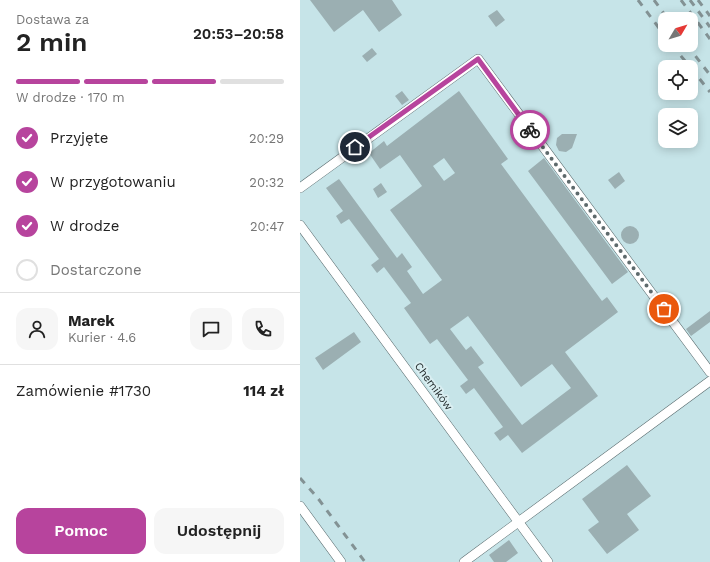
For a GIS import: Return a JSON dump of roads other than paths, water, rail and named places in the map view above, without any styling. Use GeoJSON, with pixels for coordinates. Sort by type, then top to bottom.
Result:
{"type":"FeatureCollection","features":[{"type":"Feature","properties":{"kind":"lane"},"geometry":{"type":"LineString","coordinates":[[300,188],[478,59],[710,372]]}},
{"type":"Feature","properties":{"kind":"lane","name":"Chemików"},"geometry":{"type":"LineString","coordinates":[[300,225],[548,562]]}},
{"type":"Feature","properties":{"kind":"lane"},"geometry":{"type":"LineString","coordinates":[[464,562],[710,381]]}},
{"type":"Feature","properties":{"kind":"lane"},"geometry":{"type":"LineString","coordinates":[[300,506],[341,562]]}},
{"type":"Feature","properties":{"kind":"railway"},"geometry":{"type":"LineString","coordinates":[[638,0],[658,27]]}},
{"type":"Feature","properties":{"kind":"railway"},"geometry":{"type":"LineString","coordinates":[[654,0],[663,12]]}},
{"type":"Feature","properties":{"kind":"railway"},"geometry":{"type":"LineString","coordinates":[[681,0],[710,39]]}},
{"type":"Feature","properties":{"kind":"railway"},"geometry":{"type":"LineString","coordinates":[[690,0],[710,27]]}},
{"type":"Feature","properties":{"kind":"railway"},"geometry":{"type":"LineString","coordinates":[[698,0],[710,16]]}},
{"type":"Feature","properties":{"kind":"railway"},"geometry":{"type":"LineString","coordinates":[[678,52],[684,60]]}},
{"type":"Feature","properties":{"kind":"railway"},"geometry":{"type":"LineString","coordinates":[[692,52],[710,75]]}},
{"type":"Feature","properties":{"kind":"railway"},"geometry":{"type":"LineString","coordinates":[[698,77],[710,92]]}},
{"type":"Feature","properties":{"kind":"railway"},"geometry":{"type":"LineString","coordinates":[[300,478],[317,497],[365,562]]}}]}
